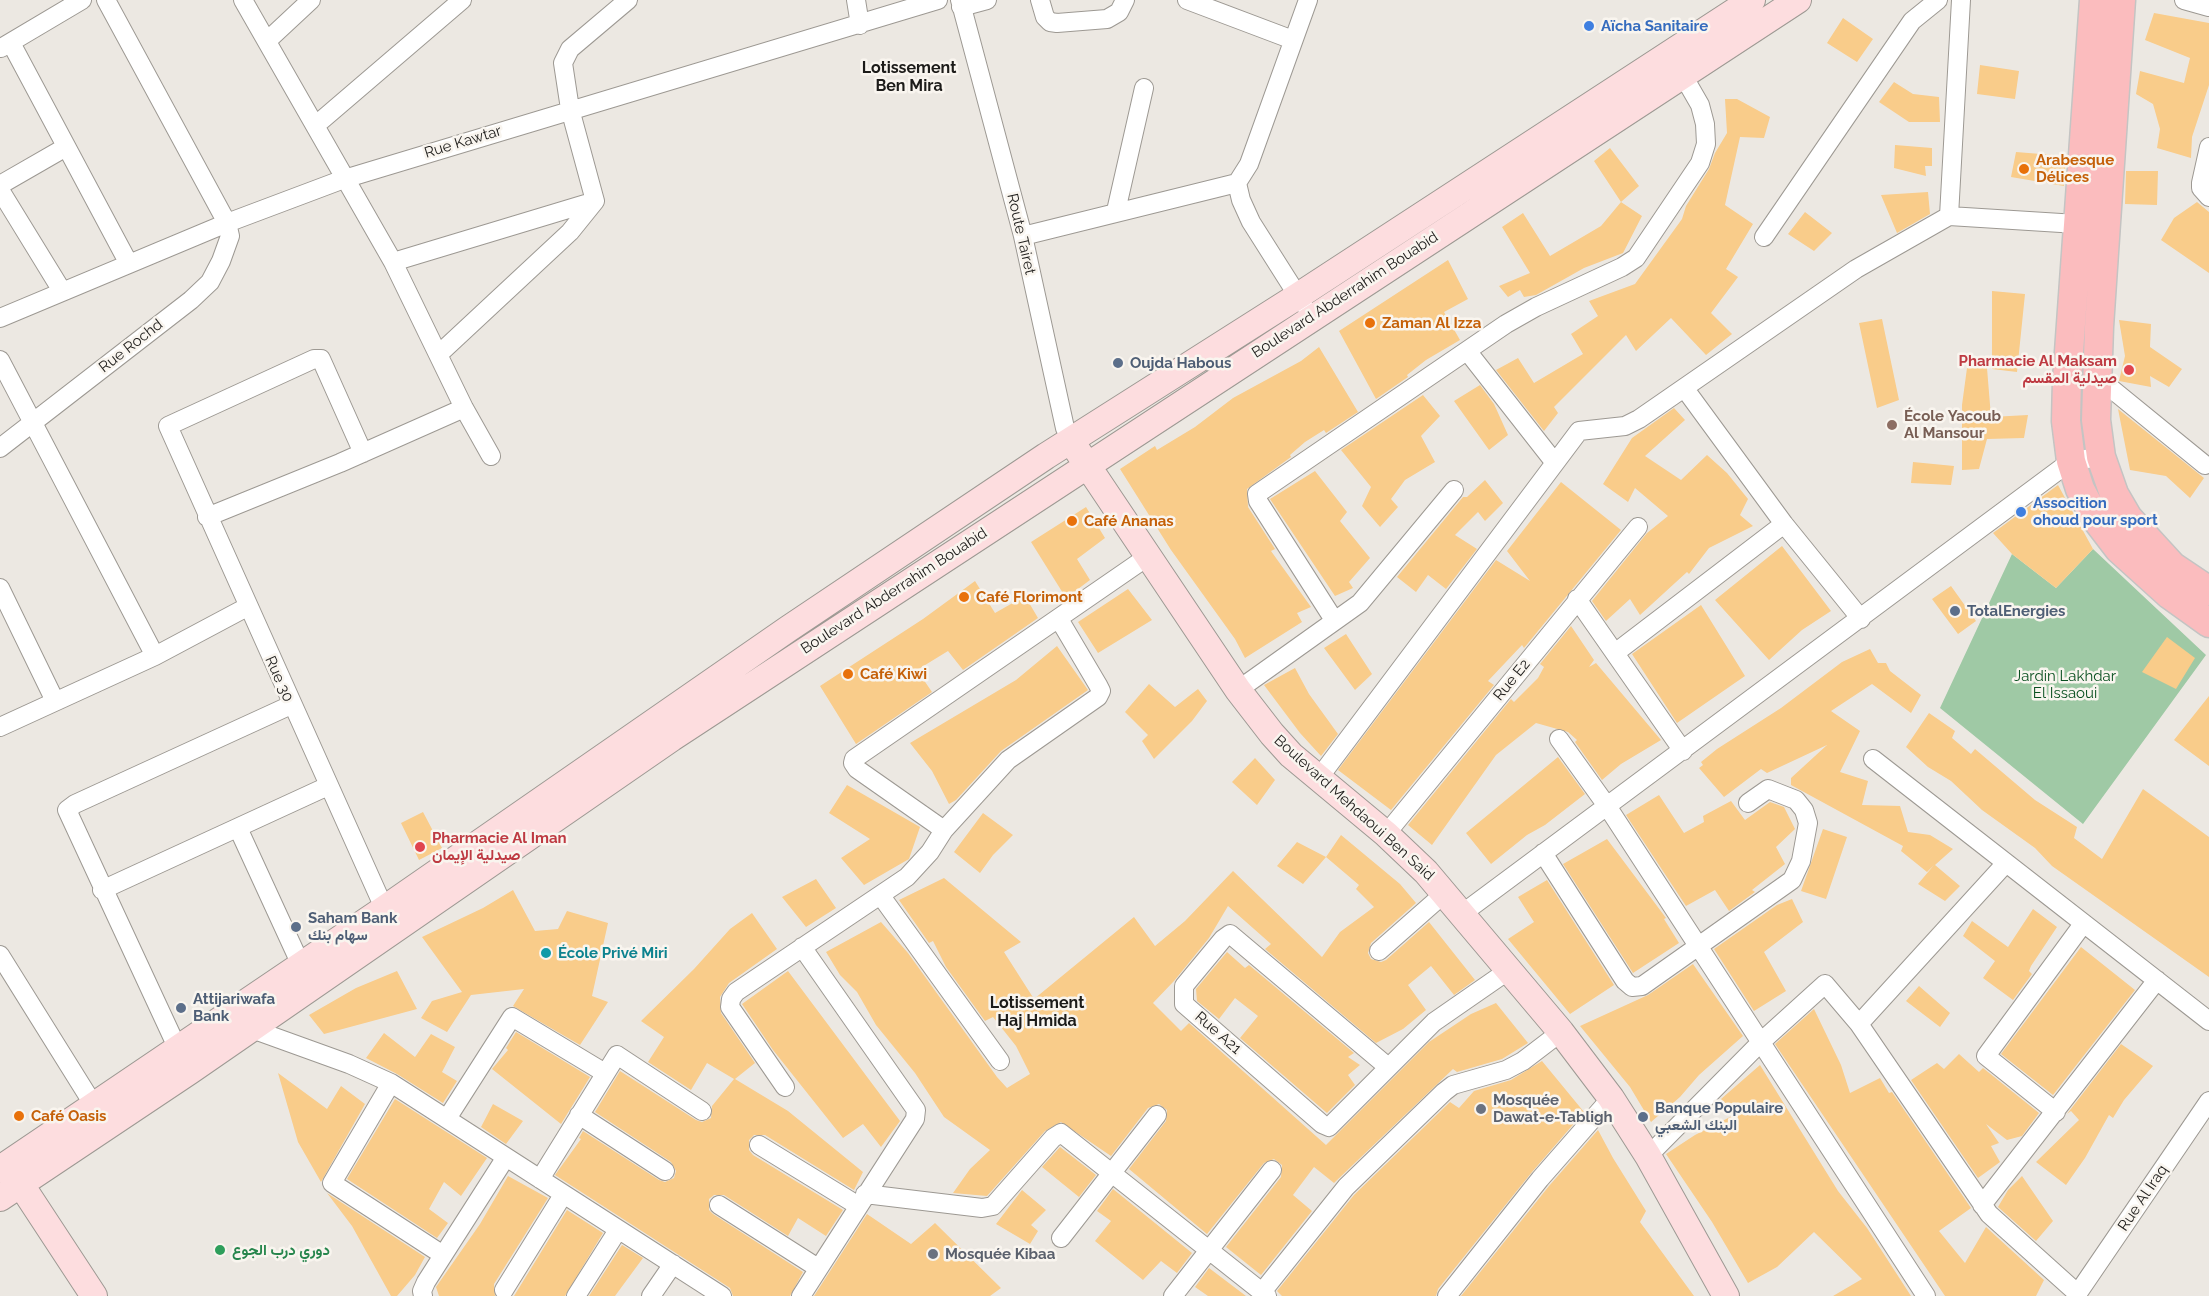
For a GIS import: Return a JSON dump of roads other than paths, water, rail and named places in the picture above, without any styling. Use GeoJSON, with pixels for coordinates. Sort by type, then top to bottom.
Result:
{"type":"FeatureCollection","features":[{"type":"Feature","properties":{"kind":"main road","name":"Boulevard Abderrahim Bouabid"},"geometry":{"type":"LineString","coordinates":[[6,1174],[93,1104],[176,1048],[301,966],[389,920],[664,743],[1087,464],[1304,306],[1669,54],[1752,0]]}},
{"type":"Feature","properties":{"kind":"main road","name":"Boulevard Abderrahim Bouabid"},"geometry":{"type":"LineString","coordinates":[[6,1174],[190,1071],[252,1029],[389,920],[788,629],[1071,440],[1304,306],[1683,75],[1798,0]]}},
{"type":"Feature","properties":{"kind":"main road"},"geometry":{"type":"LineString","coordinates":[[2094,0],[2077,224],[2066,421],[2071,461],[2080,489],[2096,519],[2119,549],[2170,595],[2209,623]]}},
{"type":"Feature","properties":{"kind":"main road"},"geometry":{"type":"LineString","coordinates":[[2121,0],[2097,377],[2096,420],[2101,457],[2114,494],[2128,518],[2172,566],[2209,591]]}},
{"type":"Feature","properties":{"kind":"main road","name":"Route Tairet"},"geometry":{"type":"LineString","coordinates":[[1071,440],[1087,464]]}},
{"type":"Feature","properties":{"kind":"main road","name":"Boulevard Mehdaoui Ben Said"},"geometry":{"type":"LineString","coordinates":[[1087,464],[1150,555],[1238,690],[1272,734],[1318,778],[1386,834],[1446,892],[1561,1032],[1611,1098],[1648,1156],[1725,1296]]}},
{"type":"Feature","properties":{"kind":"main road"},"geometry":{"type":"LineString","coordinates":[[6,1174],[94,1296]]}},
{"type":"Feature","properties":{"kind":"street"},"geometry":{"type":"LineString","coordinates":[[82,0],[5,46],[66,147],[129,264]]}},
{"type":"Feature","properties":{"kind":"street"},"geometry":{"type":"LineString","coordinates":[[106,0],[227,224]]}},
{"type":"Feature","properties":{"kind":"street"},"geometry":{"type":"LineString","coordinates":[[243,0],[393,262],[464,408],[491,456]]}},
{"type":"Feature","properties":{"kind":"street"},"geometry":{"type":"LineString","coordinates":[[267,41],[311,0]]}},
{"type":"Feature","properties":{"kind":"street"},"geometry":{"type":"LineString","coordinates":[[316,125],[462,0]]}},
{"type":"Feature","properties":{"kind":"street"},"geometry":{"type":"LineString","coordinates":[[594,201],[570,110],[563,63],[570,49],[628,0]]}},
{"type":"Feature","properties":{"kind":"street"},"geometry":{"type":"LineString","coordinates":[[856,0],[860,25]]}},
{"type":"Feature","properties":{"kind":"street","name":"Rue Kawtar"},"geometry":{"type":"LineString","coordinates":[[0,318],[227,224],[344,179],[938,0]]}},
{"type":"Feature","properties":{"kind":"street"},"geometry":{"type":"LineString","coordinates":[[961,3],[987,0]]}},
{"type":"Feature","properties":{"kind":"street"},"geometry":{"type":"LineString","coordinates":[[1040,0],[1045,17],[1050,22],[1057,23],[1107,19],[1119,12],[1125,0]]}},
{"type":"Feature","properties":{"kind":"street"},"geometry":{"type":"LineString","coordinates":[[1187,0],[1293,40]]}},
{"type":"Feature","properties":{"kind":"street"},"geometry":{"type":"LineString","coordinates":[[1023,236],[1116,211],[1237,183],[1249,164],[1308,0]]}},
{"type":"Feature","properties":{"kind":"street"},"geometry":{"type":"LineString","coordinates":[[1764,237],[1912,21],[1938,0]]}},
{"type":"Feature","properties":{"kind":"street"},"geometry":{"type":"LineString","coordinates":[[1949,216],[1961,0]]}},
{"type":"Feature","properties":{"kind":"street"},"geometry":{"type":"LineString","coordinates":[[2184,0],[2209,7]]}},
{"type":"Feature","properties":{"kind":"street","name":"Route Tairet"},"geometry":{"type":"LineString","coordinates":[[961,3],[1023,236],[1065,428],[1071,440]]}},
{"type":"Feature","properties":{"kind":"street"},"geometry":{"type":"LineString","coordinates":[[1334,620],[1258,501],[1257,494],[1506,324],[1636,258],[1700,162],[1706,144],[1705,124],[1700,105],[1669,54]]}},
{"type":"Feature","properties":{"kind":"street"},"geometry":{"type":"LineString","coordinates":[[1116,211],[1144,88]]}},
{"type":"Feature","properties":{"kind":"street"},"geometry":{"type":"LineString","coordinates":[[0,185],[66,147]]}},
{"type":"Feature","properties":{"kind":"street"},"geometry":{"type":"LineString","coordinates":[[2209,147],[2201,188],[2209,197]]}},
{"type":"Feature","properties":{"kind":"street"},"geometry":{"type":"LineString","coordinates":[[1237,183],[1241,200],[1251,222],[1304,306]]}},
{"type":"Feature","properties":{"kind":"street"},"geometry":{"type":"LineString","coordinates":[[0,190],[62,291]]}},
{"type":"Feature","properties":{"kind":"street"},"geometry":{"type":"LineString","coordinates":[[393,262],[594,201]]}},
{"type":"Feature","properties":{"kind":"street"},"geometry":{"type":"LineString","coordinates":[[439,354],[570,232],[594,201]]}},
{"type":"Feature","properties":{"kind":"street"},"geometry":{"type":"LineString","coordinates":[[1318,778],[1579,431],[1625,426],[1685,389],[1856,269],[1949,216],[2077,224]]}},
{"type":"Feature","properties":{"kind":"street","name":"Rue Rochd"},"geometry":{"type":"LineString","coordinates":[[0,448],[210,282],[230,236],[227,224]]}},
{"type":"Feature","properties":{"kind":"street"},"geometry":{"type":"LineString","coordinates":[[1468,352],[1555,463]]}},
{"type":"Feature","properties":{"kind":"street","name":"Rue 30"},"geometry":{"type":"LineString","coordinates":[[363,453],[321,359],[260,383],[168,426],[247,608],[389,920]]}},
{"type":"Feature","properties":{"kind":"street"},"geometry":{"type":"LineString","coordinates":[[0,360],[34,421],[155,656]]}},
{"type":"Feature","properties":{"kind":"street"},"geometry":{"type":"LineString","coordinates":[[2097,377],[2205,465]]}},
{"type":"Feature","properties":{"kind":"street"},"geometry":{"type":"LineString","coordinates":[[1685,389],[1784,524],[1861,618]]}},
{"type":"Feature","properties":{"kind":"street"},"geometry":{"type":"LineString","coordinates":[[207,517],[363,453],[464,408]]}},
{"type":"Feature","properties":{"kind":"street"},"geometry":{"type":"LineString","coordinates":[[1463,914],[2071,461],[2101,457]]}},
{"type":"Feature","properties":{"kind":"street"},"geometry":{"type":"LineString","coordinates":[[1238,690],[1360,603],[1454,490]]}},
{"type":"Feature","properties":{"kind":"street"},"geometry":{"type":"LineString","coordinates":[[1615,653],[1784,524]]}},
{"type":"Feature","properties":{"kind":"street","name":"Rue E2"},"geometry":{"type":"LineString","coordinates":[[1386,834],[1638,527]]}},
{"type":"Feature","properties":{"kind":"street"},"geometry":{"type":"LineString","coordinates":[[944,830],[857,769],[853,763],[854,759],[1150,555]]}},
{"type":"Feature","properties":{"kind":"street"},"geometry":{"type":"LineString","coordinates":[[0,588],[55,701]]}},
{"type":"Feature","properties":{"kind":"street"},"geometry":{"type":"LineString","coordinates":[[1577,599],[1683,751]]}},
{"type":"Feature","properties":{"kind":"street"},"geometry":{"type":"LineString","coordinates":[[0,727],[155,656],[247,608]]}},
{"type":"Feature","properties":{"kind":"street"},"geometry":{"type":"LineString","coordinates":[[785,1087],[730,1007],[731,999],[736,992],[881,896],[919,867],[944,830],[1008,760],[1098,697],[1101,691],[1059,619]]}},
{"type":"Feature","properties":{"kind":"street"},"geometry":{"type":"LineString","coordinates":[[190,1071],[176,1048],[67,810],[75,804],[291,705]]}},
{"type":"Feature","properties":{"kind":"street"},"geometry":{"type":"LineString","coordinates":[[1559,739],[1607,806],[1762,1041],[1926,1296]]}},
{"type":"Feature","properties":{"kind":"street"},"geometry":{"type":"LineString","coordinates":[[1873,759],[2209,1021]]}},
{"type":"Feature","properties":{"kind":"street"},"geometry":{"type":"LineString","coordinates":[[102,890],[328,786]]}},
{"type":"Feature","properties":{"kind":"street"},"geometry":{"type":"LineString","coordinates":[[1543,853],[1632,987],[1642,986],[1781,890],[1792,880],[1800,861],[1808,823],[1804,810],[1796,800],[1768,789],[1748,802]]}},
{"type":"Feature","properties":{"kind":"street"},"geometry":{"type":"LineString","coordinates":[[238,828],[301,966]]}},
{"type":"Feature","properties":{"kind":"street"},"geometry":{"type":"LineString","coordinates":[[1859,1024],[2006,863]]}},
{"type":"Feature","properties":{"kind":"street"},"geometry":{"type":"LineString","coordinates":[[1379,951],[1446,892]]}},
{"type":"Feature","properties":{"kind":"street"},"geometry":{"type":"LineString","coordinates":[[881,896],[1000,1061]]}},
{"type":"Feature","properties":{"kind":"street"},"geometry":{"type":"LineString","coordinates":[[2056,1112],[1986,1056],[2083,924]]}},
{"type":"Feature","properties":{"kind":"street","name":"Rue A21"},"geometry":{"type":"LineString","coordinates":[[1388,1067],[1230,934],[1223,939],[1184,986],[1184,1004],[1322,1124],[1329,1127],[1434,1022],[1509,970]]}},
{"type":"Feature","properties":{"kind":"street"},"geometry":{"type":"LineString","coordinates":[[801,1296],[915,1119],[916,1110],[802,947]]}},
{"type":"Feature","properties":{"kind":"street"},"geometry":{"type":"LineString","coordinates":[[0,956],[93,1104]]}},
{"type":"Feature","properties":{"kind":"street"},"geometry":{"type":"LineString","coordinates":[[1982,1204],[2157,980]]}},
{"type":"Feature","properties":{"kind":"street"},"geometry":{"type":"LineString","coordinates":[[1648,1156],[1762,1041],[1825,984],[1859,1024],[1982,1204],[2002,1227],[2077,1295]]}},
{"type":"Feature","properties":{"kind":"street"},"geometry":{"type":"LineString","coordinates":[[448,1117],[512,1017],[605,1073]]}},
{"type":"Feature","properties":{"kind":"street"},"geometry":{"type":"LineString","coordinates":[[252,1029],[349,1064],[391,1083],[448,1117],[563,1195],[722,1296]]}},
{"type":"Feature","properties":{"kind":"street"},"geometry":{"type":"LineString","coordinates":[[759,1145],[861,1200],[982,1208],[993,1206],[1053,1138],[1061,1132],[1210,1248],[1264,1294],[1346,1186],[1444,1092],[1453,1085],[1506,1070],[1523,1061],[1561,1032]]}},
{"type":"Feature","properties":{"kind":"street"},"geometry":{"type":"LineString","coordinates":[[540,1179],[617,1055],[702,1111]]}},
{"type":"Feature","properties":{"kind":"street"},"geometry":{"type":"LineString","coordinates":[[391,1083],[332,1183],[443,1255]]}},
{"type":"Feature","properties":{"kind":"street"},"geometry":{"type":"LineString","coordinates":[[1447,1296],[1540,1179],[1611,1098]]}},
{"type":"Feature","properties":{"kind":"street","name":"Rue Al Iraq"},"geometry":{"type":"LineString","coordinates":[[2077,1295],[2209,1101]]}},
{"type":"Feature","properties":{"kind":"street"},"geometry":{"type":"LineString","coordinates":[[1061,1238],[1157,1114]]}},
{"type":"Feature","properties":{"kind":"street"},"geometry":{"type":"LineString","coordinates":[[579,1115],[665,1171]]}},
{"type":"Feature","properties":{"kind":"street"},"geometry":{"type":"LineString","coordinates":[[423,1296],[422,1291],[443,1255],[506,1157]]}},
{"type":"Feature","properties":{"kind":"street"},"geometry":{"type":"LineString","coordinates":[[1173,1296],[1272,1170]]}},
{"type":"Feature","properties":{"kind":"street"},"geometry":{"type":"LineString","coordinates":[[504,1290],[563,1195]]}},
{"type":"Feature","properties":{"kind":"street"},"geometry":{"type":"LineString","coordinates":[[719,1205],[818,1268]]}},
{"type":"Feature","properties":{"kind":"street"},"geometry":{"type":"LineString","coordinates":[[576,1296],[618,1230]]}},
{"type":"Feature","properties":{"kind":"street"},"geometry":{"type":"LineString","coordinates":[[651,1296],[673,1264]]}},
{"type":"Feature","properties":{"kind":"place","name":"Aïcha Sanitaire"},"geometry":{"type":"Point","coordinates":[1589,26]}},
{"type":"Feature","properties":{"kind":"place","name":"Arabesque Délices"},"geometry":{"type":"Point","coordinates":[2024,169]}},
{"type":"Feature","properties":{"kind":"place","name":"Zaman Al Izza"},"geometry":{"type":"Point","coordinates":[1370,323]}},
{"type":"Feature","properties":{"kind":"place","name":"Oujda Habous"},"geometry":{"type":"Point","coordinates":[1118,363]}},
{"type":"Feature","properties":{"kind":"place","name":"Pharmacie Al Maksam صيدلية المقسم"},"geometry":{"type":"Point","coordinates":[2129,370]}},
{"type":"Feature","properties":{"kind":"place","name":"École Yacoub Al Mansour"},"geometry":{"type":"Point","coordinates":[1892,425]}},
{"type":"Feature","properties":{"kind":"place","name":"Assocition ohoud pour sport"},"geometry":{"type":"Point","coordinates":[2021,512]}},
{"type":"Feature","properties":{"kind":"place","name":"Café Ananas"},"geometry":{"type":"Point","coordinates":[1072,521]}},
{"type":"Feature","properties":{"kind":"place","name":"Café Florimont"},"geometry":{"type":"Point","coordinates":[964,597]}},
{"type":"Feature","properties":{"kind":"place","name":"TotalEnergies"},"geometry":{"type":"Point","coordinates":[1955,611]}},
{"type":"Feature","properties":{"kind":"place","name":"Café Kiwi"},"geometry":{"type":"Point","coordinates":[848,674]}},
{"type":"Feature","properties":{"kind":"place","name":"Pharmacie Al Iman صيدلية الإيمان"},"geometry":{"type":"Point","coordinates":[420,847]}},
{"type":"Feature","properties":{"kind":"place","name":"Saham Bank سهام بنك"},"geometry":{"type":"Point","coordinates":[296,927]}},
{"type":"Feature","properties":{"kind":"place","name":"École Privé Miri"},"geometry":{"type":"Point","coordinates":[546,953]}},
{"type":"Feature","properties":{"kind":"place","name":"Attijariwafa Bank"},"geometry":{"type":"Point","coordinates":[181,1008]}},
{"type":"Feature","properties":{"kind":"place","name":"Mosquée Dawat-e-Tabligh"},"geometry":{"type":"Point","coordinates":[1481,1109]}},
{"type":"Feature","properties":{"kind":"place","name":"Café Oasis"},"geometry":{"type":"Point","coordinates":[19,1116]}},
{"type":"Feature","properties":{"kind":"place","name":"Banque Populaire البنك الشعبي"},"geometry":{"type":"Point","coordinates":[1643,1117]}},
{"type":"Feature","properties":{"kind":"place","name":"دوري درب الجوع"},"geometry":{"type":"Point","coordinates":[220,1250]}},
{"type":"Feature","properties":{"kind":"place","name":"Mosquée Kibaa"},"geometry":{"type":"Point","coordinates":[933,1254]}},
{"type":"Feature","properties":{"kind":"district","name":"Lotissement Ben Mira"},"geometry":{"type":"Point","coordinates":[909,77]}},
{"type":"Feature","properties":{"kind":"district","name":"Lotissement Haj Hmida"},"geometry":{"type":"Point","coordinates":[1037,1012]}},
{"type":"Feature","properties":{"kind":"park label","name":"Jardin Lakhdar El Issaoui"},"geometry":{"type":"Point","coordinates":[2065,684]}}]}
